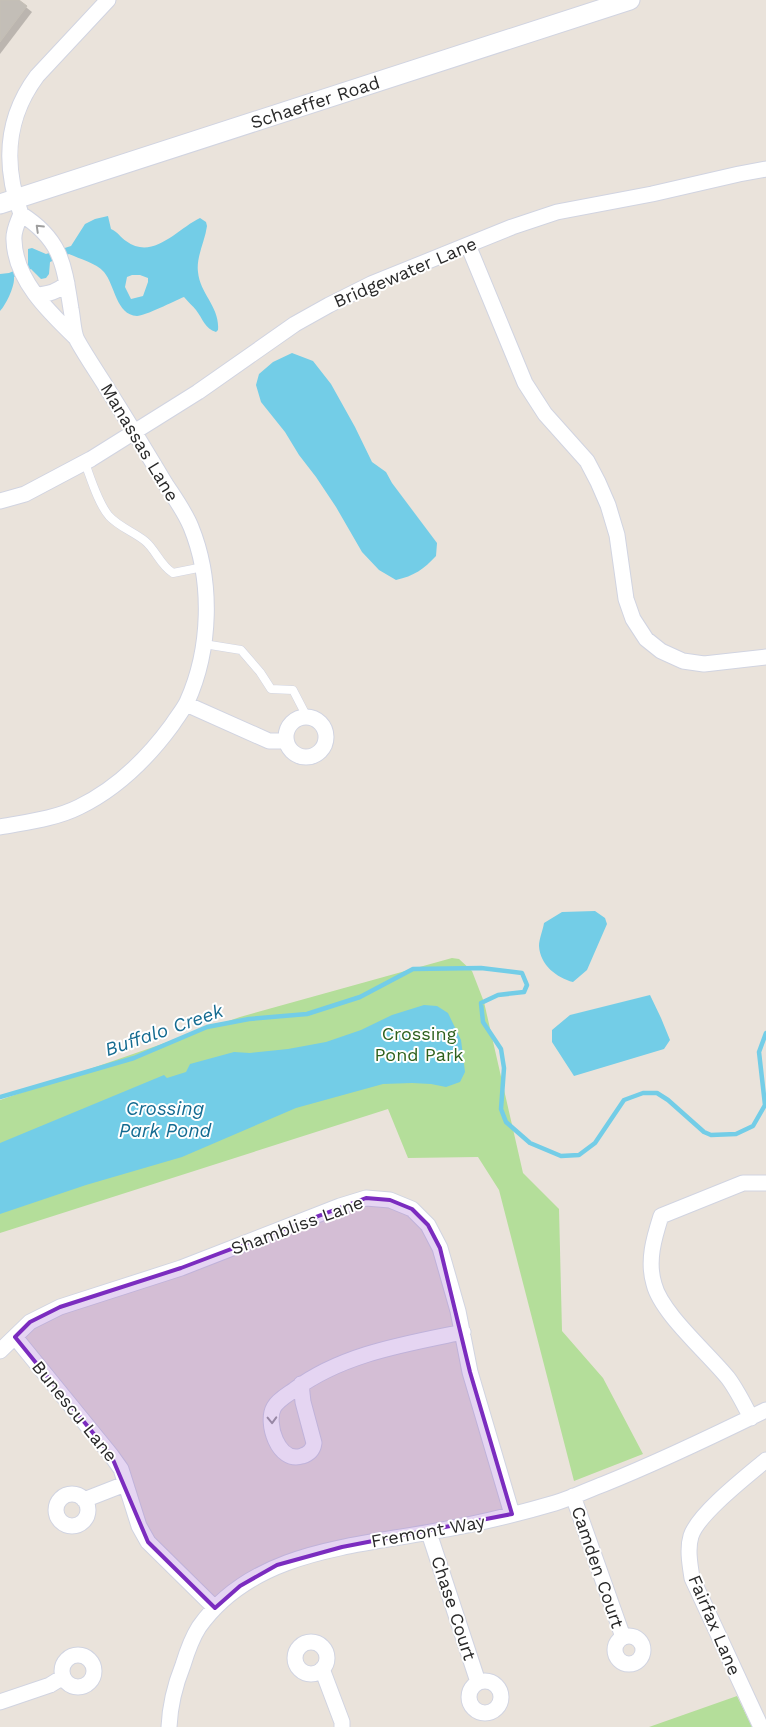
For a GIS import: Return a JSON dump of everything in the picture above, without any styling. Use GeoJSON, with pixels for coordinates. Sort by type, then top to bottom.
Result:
{"type":"FeatureCollection","features":[{"type":"Feature","properties":{"kind":"street"},"geometry":{"type":"LineString","coordinates":[[76,338],[55,318],[32,288],[16,258],[13,238],[9,149],[12,132],[28,88],[108,0]]}},
{"type":"Feature","properties":{"kind":"street","name":"Schaeffer Road"},"geometry":{"type":"LineString","coordinates":[[12,205],[630,0]]}},
{"type":"Feature","properties":{"kind":"street","name":"Bridgewater Lane"},"geometry":{"type":"LineString","coordinates":[[0,501],[25,494],[85,462],[198,392],[296,324],[371,284],[512,227],[557,212],[652,194],[766,169]]}},
{"type":"Feature","properties":{"kind":"street","name":"Manassas Lane"},"geometry":{"type":"LineString","coordinates":[[0,827],[43,819],[78,808],[112,788],[135,769],[157,745],[186,704],[194,684],[204,644],[206,601],[203,567],[191,526],[76,338],[64,268],[55,245],[33,222],[12,205]]}},
{"type":"Feature","properties":{"kind":"street"},"geometry":{"type":"LineString","coordinates":[[468,245],[525,383],[545,414],[587,461],[598,482],[608,505],[617,535],[626,599],[633,619],[646,639],[661,652],[683,661],[704,664],[766,657]]}},
{"type":"Feature","properties":{"kind":"street"},"geometry":{"type":"LineString","coordinates":[[32,288],[53,292],[60,290],[67,283]]}},
{"type":"Feature","properties":{"kind":"street"},"geometry":{"type":"LineString","coordinates":[[186,704],[269,741],[286,741]]}},
{"type":"Feature","properties":{"kind":"street"},"geometry":{"type":"LineString","coordinates":[[307,717],[318,721],[323,726],[326,739],[321,750],[310,757],[304,757],[292,752],[286,741],[286,734],[292,722],[298,718],[307,717]]}},
{"type":"Feature","properties":{"kind":"street"},"geometry":{"type":"LineString","coordinates":[[750,1418],[741,1397],[728,1379],[659,1298],[653,1284],[653,1240],[661,1216],[743,1183],[766,1183]]}},
{"type":"Feature","properties":{"kind":"street","name":"Shambliss Lane"},"geometry":{"type":"LineString","coordinates":[[0,1351],[30,1322],[60,1307],[181,1268],[340,1206],[366,1198],[390,1200],[412,1209],[428,1225],[440,1248],[458,1311],[470,1372],[512,1514]]}},
{"type":"Feature","properties":{"kind":"street"},"geometry":{"type":"LineString","coordinates":[[301,1384],[358,1357],[407,1343],[463,1332]]}},
{"type":"Feature","properties":{"kind":"street","name":"Bunescu Lane"},"geometry":{"type":"LineString","coordinates":[[15,1337],[121,1469],[139,1526],[148,1542],[215,1608]]}},
{"type":"Feature","properties":{"kind":"street","name":"Fremont Way"},"geometry":{"type":"LineString","coordinates":[[169,1727],[170,1711],[176,1684],[187,1652],[199,1628],[215,1608],[240,1586],[277,1565],[342,1547],[483,1522],[558,1502],[642,1469],[766,1410]]}},
{"type":"Feature","properties":{"kind":"street","name":"Fairfax Lane"},"geometry":{"type":"LineString","coordinates":[[761,1727],[692,1578],[689,1561],[691,1535],[706,1512],[766,1460]]}},
{"type":"Feature","properties":{"kind":"street"},"geometry":{"type":"LineString","coordinates":[[84,1500],[125,1484]]}},
{"type":"Feature","properties":{"kind":"street","name":"Camden Court"},"geometry":{"type":"LineString","coordinates":[[573,1496],[623,1637]]}},
{"type":"Feature","properties":{"kind":"street","name":"Chase Court"},"geometry":{"type":"LineString","coordinates":[[429,1533],[478,1682]]}},
{"type":"Feature","properties":{"kind":"street"},"geometry":{"type":"LineString","coordinates":[[322,1669],[342,1722],[342,1727]]}},
{"type":"Feature","properties":{"kind":"street"},"geometry":{"type":"LineString","coordinates":[[0,1702],[50,1685],[63,1677]]}},
{"type":"Feature","properties":{"kind":"lane"},"geometry":{"type":"LineString","coordinates":[[85,462],[96,492],[108,516],[145,541],[165,568],[173,572],[203,567]]}},
{"type":"Feature","properties":{"kind":"lane"},"geometry":{"type":"LineString","coordinates":[[204,644],[241,650],[260,672],[271,689],[293,690],[307,717]]}},
{"type":"Feature","properties":{"kind":"highlighted area"},"geometry":{"type":"Polygon","coordinates":[[[366,1198],[390,1200],[412,1209],[428,1225],[440,1248],[470,1372],[512,1514],[342,1547],[277,1565],[240,1586],[215,1608],[148,1542],[111,1455],[15,1337],[30,1322],[60,1307],[181,1268],[366,1198]]]}},
{"type":"Feature","properties":{"kind":"green space","name":"Crossing Pond Park"},"geometry":{"type":"Polygon","coordinates":[[[452,958],[459,959],[472,971],[484,1002],[523,1173],[559,1209],[562,1331],[603,1378],[643,1454],[574,1481],[499,1190],[478,1157],[408,1158],[388,1109],[0,1233],[0,1100],[240,1017],[452,958]]]}},
{"type":"Feature","properties":{"kind":"green space"},"geometry":{"type":"Polygon","coordinates":[[[737,1696],[752,1727],[649,1727],[737,1696]]]}},
{"type":"Feature","properties":{"kind":"water"},"geometry":{"type":"Polygon","coordinates":[[[108,216],[111,229],[126,241],[136,246],[146,247],[164,241],[200,218],[206,222],[207,226],[198,261],[198,272],[202,287],[216,314],[218,330],[216,332],[209,329],[184,297],[141,315],[130,314],[120,305],[108,278],[101,269],[69,254],[50,262],[49,274],[46,278],[41,279],[31,269],[14,277],[10,295],[0,311],[0,274],[9,273],[28,265],[28,249],[32,248],[46,254],[71,246],[85,224],[108,216]],[[140,275],[127,277],[125,287],[131,299],[143,296],[148,278],[140,275]]]}},
{"type":"Feature","properties":{"kind":"water"},"geometry":{"type":"Polygon","coordinates":[[[292,353],[313,361],[331,384],[372,462],[386,472],[392,483],[437,543],[436,556],[418,571],[396,580],[379,570],[362,552],[316,477],[299,455],[285,432],[261,402],[256,385],[259,374],[273,362],[292,353]]]}},
{"type":"Feature","properties":{"kind":"water"},"geometry":{"type":"Polygon","coordinates":[[[595,911],[605,918],[607,924],[587,970],[573,982],[555,974],[546,965],[540,953],[539,946],[544,923],[562,912],[595,911]]]}},
{"type":"Feature","properties":{"kind":"water"},"geometry":{"type":"Polygon","coordinates":[[[650,995],[670,1040],[664,1049],[574,1076],[552,1042],[552,1030],[570,1015],[650,995]]]}},
{"type":"Feature","properties":{"kind":"water","name":"Crossing Park Pond"},"geometry":{"type":"Polygon","coordinates":[[[424,1005],[437,1006],[448,1013],[461,1040],[465,1072],[460,1082],[446,1087],[412,1083],[383,1084],[296,1108],[182,1157],[86,1185],[0,1214],[0,1143],[164,1075],[167,1078],[186,1072],[190,1064],[234,1052],[250,1053],[288,1049],[326,1042],[361,1030],[392,1015],[424,1005]]]}},
{"type":"Feature","properties":{"kind":"building"},"geometry":{"type":"Polygon","coordinates":[[[0,0],[19,0],[27,6],[0,42],[0,0]]]}},
{"type":"Feature","properties":{"kind":"waterway","name":"Buffalo Creek"},"geometry":{"type":"LineString","coordinates":[[0,1097],[134,1058],[207,1027],[249,1019],[307,1014],[360,997],[413,969],[481,968],[522,973],[527,985],[524,992],[498,995],[481,1003],[483,1022],[501,1049],[504,1068],[501,1109],[506,1122],[530,1143],[561,1156],[579,1155],[595,1143],[624,1100],[643,1093],[657,1093],[668,1100],[704,1132],[711,1135],[736,1134],[753,1126],[765,1105],[759,1052],[766,1033]]}}]}
